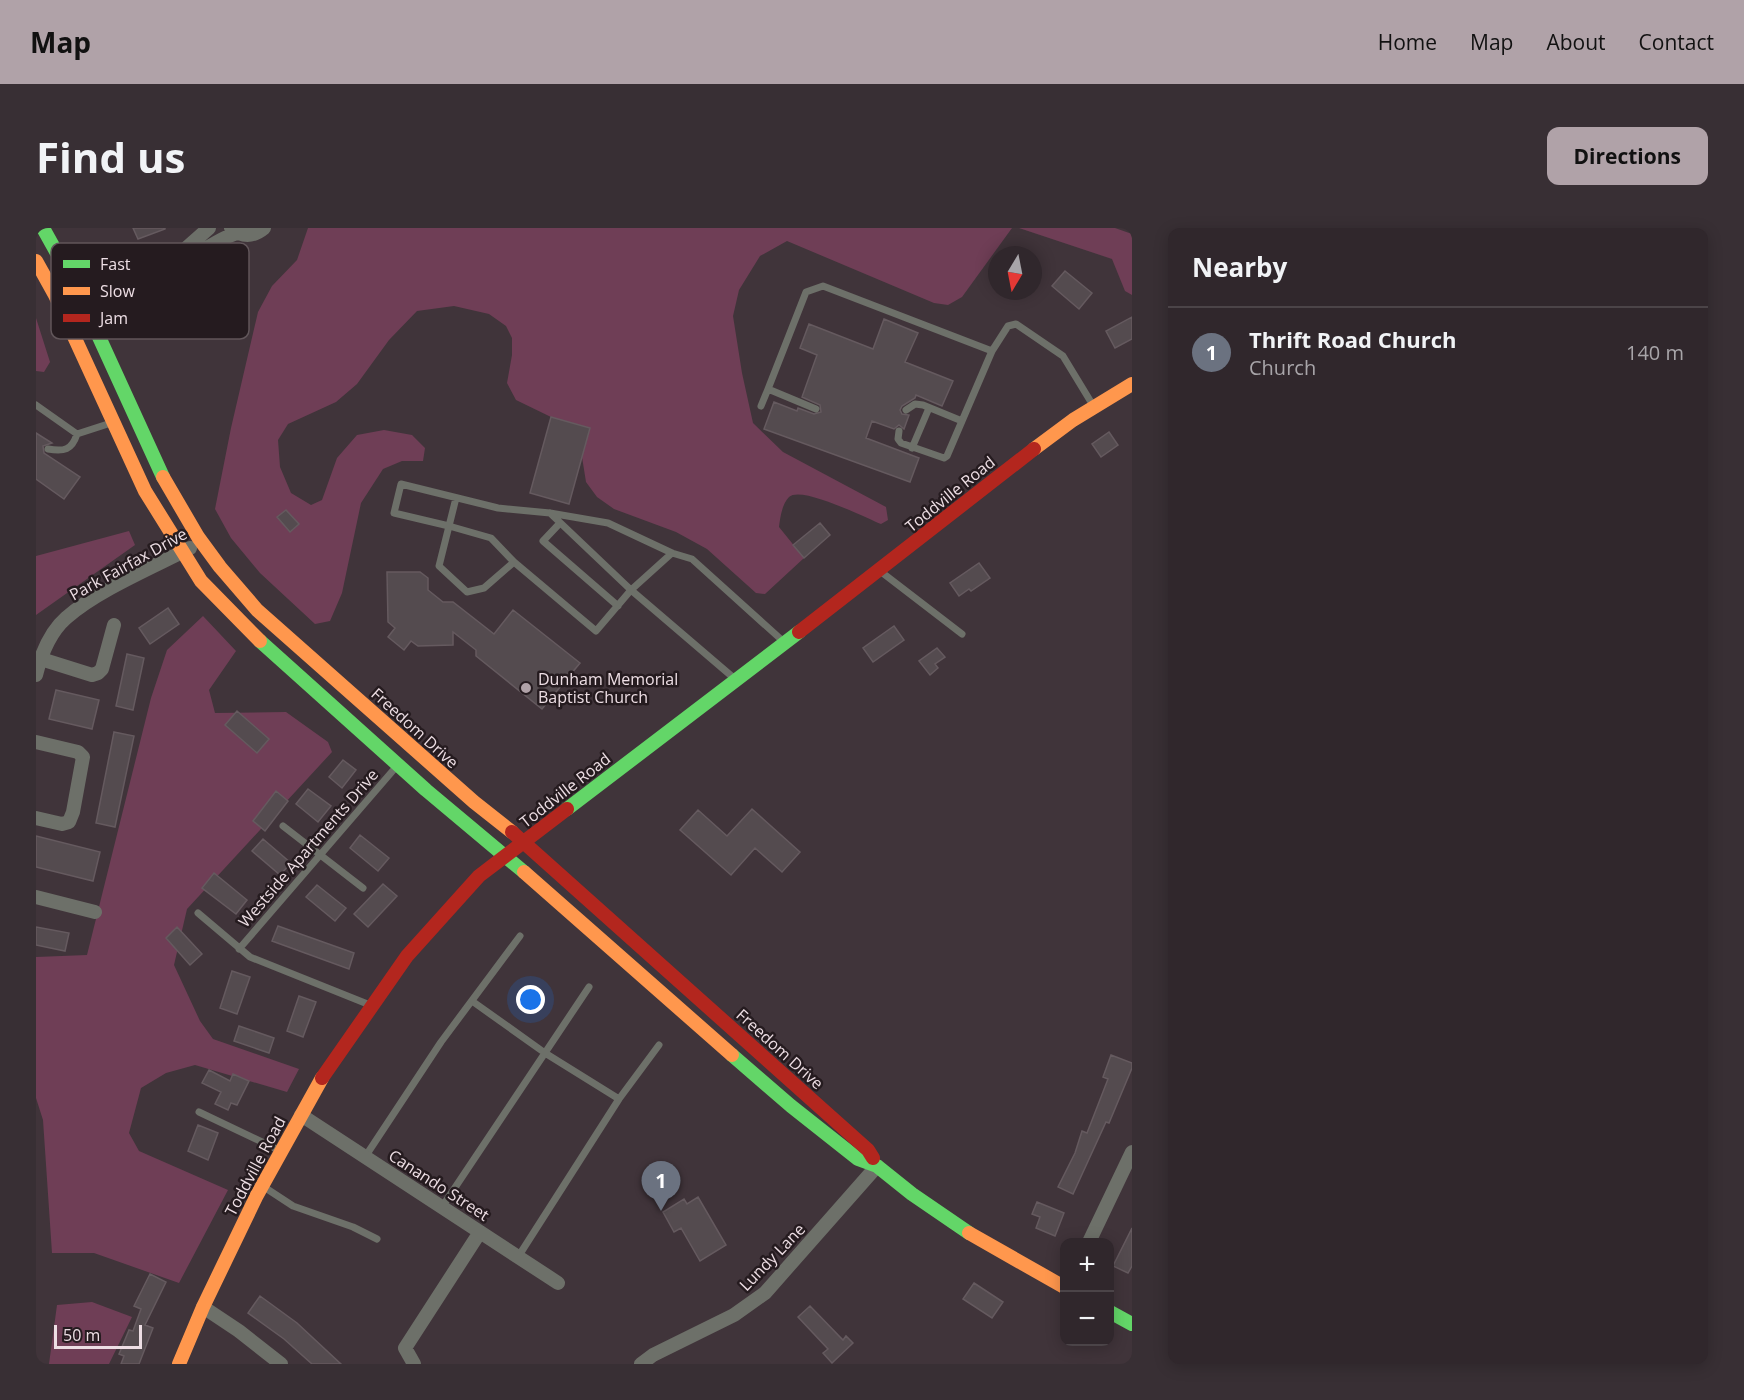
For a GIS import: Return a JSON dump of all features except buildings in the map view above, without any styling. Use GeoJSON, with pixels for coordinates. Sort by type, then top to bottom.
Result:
{"type":"FeatureCollection","features":[{"type":"Feature","properties":{"kind":"main road","name":"Freedom Drive"},"geometry":{"type":"LineString","coordinates":[[43,228],[52,243]]}},
{"type":"Feature","properties":{"kind":"main road","name":"Freedom Drive"},"geometry":{"type":"LineString","coordinates":[[36,261],[51,288]]}},
{"type":"Feature","properties":{"kind":"main road","name":"Freedom Drive"},"geometry":{"type":"LineString","coordinates":[[75,339],[144,491],[201,581],[248,630],[398,765],[506,856],[791,1106],[858,1159],[876,1166],[953,1222],[1060,1284]]}},
{"type":"Feature","properties":{"kind":"main road","name":"Freedom Drive"},"geometry":{"type":"LineString","coordinates":[[100,339],[170,490],[201,542],[226,576],[257,610],[474,802],[524,843],[868,1150],[876,1166]]}},
{"type":"Feature","properties":{"kind":"main road","name":"Toddville Road"},"geometry":{"type":"LineString","coordinates":[[179,1364],[203,1307],[262,1186],[329,1065],[370,1005],[432,926],[479,876],[880,571],[1016,462],[1072,420],[1132,384]]}},
{"type":"Feature","properties":{"kind":"main road"},"geometry":{"type":"LineString","coordinates":[[1114,1314],[1132,1324]]}},
{"type":"Feature","properties":{"kind":"street"},"geometry":{"type":"LineString","coordinates":[[192,243],[209,228]]}},
{"type":"Feature","properties":{"kind":"street"},"geometry":{"type":"LineString","coordinates":[[214,243],[234,230],[252,235],[264,228]]}},
{"type":"Feature","properties":{"kind":"street","name":"Park Fairfax Drive"},"geometry":{"type":"LineString","coordinates":[[36,675],[47,645],[64,619],[82,606],[201,542]]}},
{"type":"Feature","properties":{"kind":"street"},"geometry":{"type":"LineString","coordinates":[[41,659],[92,675],[98,674],[102,669],[114,625]]}},
{"type":"Feature","properties":{"kind":"street"},"geometry":{"type":"LineString","coordinates":[[36,742],[78,752],[84,757],[69,822],[62,824],[36,818]]}},
{"type":"Feature","properties":{"kind":"street"},"geometry":{"type":"LineString","coordinates":[[36,897],[95,912]]}},
{"type":"Feature","properties":{"kind":"street","name":"Canando Street"},"geometry":{"type":"LineString","coordinates":[[301,1115],[558,1283]]}},
{"type":"Feature","properties":{"kind":"street"},"geometry":{"type":"LineString","coordinates":[[1091,1238],[1132,1152]]}},
{"type":"Feature","properties":{"kind":"street","name":"Lundy Lane"},"geometry":{"type":"LineString","coordinates":[[641,1364],[653,1355],[734,1315],[765,1293],[876,1166]]}},
{"type":"Feature","properties":{"kind":"street"},"geometry":{"type":"LineString","coordinates":[[414,1364],[405,1348],[480,1232]]}},
{"type":"Feature","properties":{"kind":"street"},"geometry":{"type":"LineString","coordinates":[[203,1307],[239,1331],[281,1364]]}},
{"type":"Feature","properties":{"kind":"lane"},"geometry":{"type":"LineString","coordinates":[[761,406],[806,292],[823,286],[992,351]]}},
{"type":"Feature","properties":{"kind":"lane"},"geometry":{"type":"LineString","coordinates":[[899,431],[898,439],[901,443],[940,458],[947,456],[992,351],[1008,326],[1016,324],[1063,357],[1094,407]]}},
{"type":"Feature","properties":{"kind":"lane"},"geometry":{"type":"LineString","coordinates":[[768,389],[816,409]]}},
{"type":"Feature","properties":{"kind":"lane"},"geometry":{"type":"LineString","coordinates":[[906,410],[915,404],[962,421]]}},
{"type":"Feature","properties":{"kind":"lane"},"geometry":{"type":"LineString","coordinates":[[36,405],[77,434]]}},
{"type":"Feature","properties":{"kind":"lane"},"geometry":{"type":"LineString","coordinates":[[912,448],[929,408]]}},
{"type":"Feature","properties":{"kind":"lane"},"geometry":{"type":"LineString","coordinates":[[48,449],[67,450],[72,446],[77,434],[113,422]]}},
{"type":"Feature","properties":{"kind":"lane"},"geometry":{"type":"LineString","coordinates":[[672,553],[632,591],[596,631],[513,561],[491,538],[394,513],[401,484],[498,508],[550,513],[608,523],[672,553],[692,559],[786,643]]}},
{"type":"Feature","properties":{"kind":"lane"},"geometry":{"type":"LineString","coordinates":[[456,498],[439,566],[467,592],[484,588],[513,561]]}},
{"type":"Feature","properties":{"kind":"lane"},"geometry":{"type":"LineString","coordinates":[[550,513],[632,591],[737,680]]}},
{"type":"Feature","properties":{"kind":"lane"},"geometry":{"type":"LineString","coordinates":[[560,523],[543,541],[618,606]]}},
{"type":"Feature","properties":{"kind":"lane"},"geometry":{"type":"LineString","coordinates":[[880,571],[962,634]]}},
{"type":"Feature","properties":{"kind":"lane","name":"Westside Apartments Drive"},"geometry":{"type":"LineString","coordinates":[[239,949],[398,765]]}},
{"type":"Feature","properties":{"kind":"lane"},"geometry":{"type":"LineString","coordinates":[[283,826],[363,888]]}},
{"type":"Feature","properties":{"kind":"lane"},"geometry":{"type":"LineString","coordinates":[[198,913],[239,949],[263,964],[370,1005]]}},
{"type":"Feature","properties":{"kind":"lane"},"geometry":{"type":"LineString","coordinates":[[365,1157],[441,1041],[520,936]]}},
{"type":"Feature","properties":{"kind":"lane"},"geometry":{"type":"LineString","coordinates":[[442,1207],[589,987]]}},
{"type":"Feature","properties":{"kind":"lane"},"geometry":{"type":"LineString","coordinates":[[472,1001],[545,1053],[619,1099]]}},
{"type":"Feature","properties":{"kind":"lane"},"geometry":{"type":"LineString","coordinates":[[518,1257],[619,1099],[659,1045]]}},
{"type":"Feature","properties":{"kind":"lane"},"geometry":{"type":"LineString","coordinates":[[199,1112],[281,1151]]}},
{"type":"Feature","properties":{"kind":"lane"},"geometry":{"type":"LineString","coordinates":[[262,1186],[293,1206],[353,1227],[377,1239]]}},
{"type":"Feature","properties":{"kind":"shaded area"},"geometry":{"type":"Polygon","coordinates":[[[308,228],[1012,228],[999,246],[988,246],[988,261],[962,297],[948,305],[934,303],[787,241],[760,256],[739,290],[733,316],[753,423],[783,452],[886,507],[888,520],[881,524],[806,495],[796,494],[789,497],[783,507],[779,527],[804,558],[765,594],[756,593],[707,549],[676,532],[614,509],[597,497],[586,482],[582,457],[551,417],[516,400],[507,383],[512,355],[512,338],[506,326],[489,314],[454,306],[417,311],[389,340],[357,384],[336,402],[288,424],[278,440],[280,467],[291,493],[311,505],[322,500],[337,458],[357,435],[384,430],[412,435],[425,448],[423,461],[402,461],[383,469],[361,503],[342,593],[330,621],[315,624],[260,573],[231,538],[215,509],[258,312],[272,286],[297,260],[308,228]]]}},
{"type":"Feature","properties":{"kind":"shaded area"},"geometry":{"type":"Polygon","coordinates":[[[1019,228],[1115,228],[1132,234],[1132,295],[1125,291],[1112,259],[1019,228]]]}},
{"type":"Feature","properties":{"kind":"shaded area"},"geometry":{"type":"Polygon","coordinates":[[[36,318],[50,362],[44,372],[36,371],[36,318]]]}},
{"type":"Feature","properties":{"kind":"shaded area"},"geometry":{"type":"Polygon","coordinates":[[[129,531],[135,545],[36,615],[36,556],[129,531]]]}},
{"type":"Feature","properties":{"kind":"shaded area"},"geometry":{"type":"Polygon","coordinates":[[[203,616],[236,651],[209,690],[215,713],[286,712],[328,742],[332,752],[187,909],[174,965],[200,1021],[213,1039],[299,1069],[287,1092],[195,1065],[166,1073],[141,1088],[129,1133],[139,1151],[228,1190],[179,1283],[94,1253],[52,1253],[43,1120],[36,1098],[36,957],[87,955],[151,698],[167,650],[203,616]]]}},
{"type":"Feature","properties":{"kind":"shaded area"},"geometry":{"type":"Polygon","coordinates":[[[92,1302],[132,1317],[109,1364],[49,1364],[57,1305],[92,1302]]]}},
{"type":"Feature","properties":{"kind":"traffic: fast"},"geometry":{"type":"LineString","coordinates":[[43,228],[51,243]]}},
{"type":"Feature","properties":{"kind":"traffic: fast"},"geometry":{"type":"LineString","coordinates":[[100,339],[163,477]]}},
{"type":"Feature","properties":{"kind":"traffic: fast"},"geometry":{"type":"LineString","coordinates":[[567,809],[799,632]]}},
{"type":"Feature","properties":{"kind":"traffic: fast"},"geometry":{"type":"LineString","coordinates":[[260,641],[426,790],[524,872]]}},
{"type":"Feature","properties":{"kind":"traffic: fast"},"geometry":{"type":"LineString","coordinates":[[732,1055],[858,1159],[877,1166],[912,1194],[969,1233]]}},
{"type":"Feature","properties":{"kind":"traffic: fast"},"geometry":{"type":"LineString","coordinates":[[1114,1314],[1132,1324]]}},
{"type":"Feature","properties":{"kind":"traffic: slow"},"geometry":{"type":"LineString","coordinates":[[36,261],[51,288]]}},
{"type":"Feature","properties":{"kind":"traffic: slow"},"geometry":{"type":"LineString","coordinates":[[75,339],[145,491],[201,581],[260,641]]}},
{"type":"Feature","properties":{"kind":"traffic: slow"},"geometry":{"type":"LineString","coordinates":[[1034,449],[1073,420],[1132,384]]}},
{"type":"Feature","properties":{"kind":"traffic: slow"},"geometry":{"type":"LineString","coordinates":[[163,477],[198,537],[257,610],[474,802],[512,832]]}},
{"type":"Feature","properties":{"kind":"traffic: slow"},"geometry":{"type":"LineString","coordinates":[[524,872],[732,1055]]}},
{"type":"Feature","properties":{"kind":"traffic: slow"},"geometry":{"type":"LineString","coordinates":[[179,1364],[203,1307],[257,1195],[322,1078]]}},
{"type":"Feature","properties":{"kind":"traffic: slow"},"geometry":{"type":"LineString","coordinates":[[969,1233],[1060,1285]]}},
{"type":"Feature","properties":{"kind":"traffic: jam"},"geometry":{"type":"LineString","coordinates":[[799,632],[1034,449]]}},
{"type":"Feature","properties":{"kind":"traffic: jam"},"geometry":{"type":"LineString","coordinates":[[322,1078],[407,956],[479,876],[567,809]]}},
{"type":"Feature","properties":{"kind":"traffic: jam"},"geometry":{"type":"LineString","coordinates":[[512,832],[868,1150],[873,1158]]}},
{"type":"Feature","properties":{"kind":"place","name":"Dunham Memorial Baptist Church"},"geometry":{"type":"Point","coordinates":[526,688]}},
{"type":"Feature","properties":{"kind":"place","name":"Thrift Road Church"},"geometry":{"type":"Point","coordinates":[661,1211]}}]}
